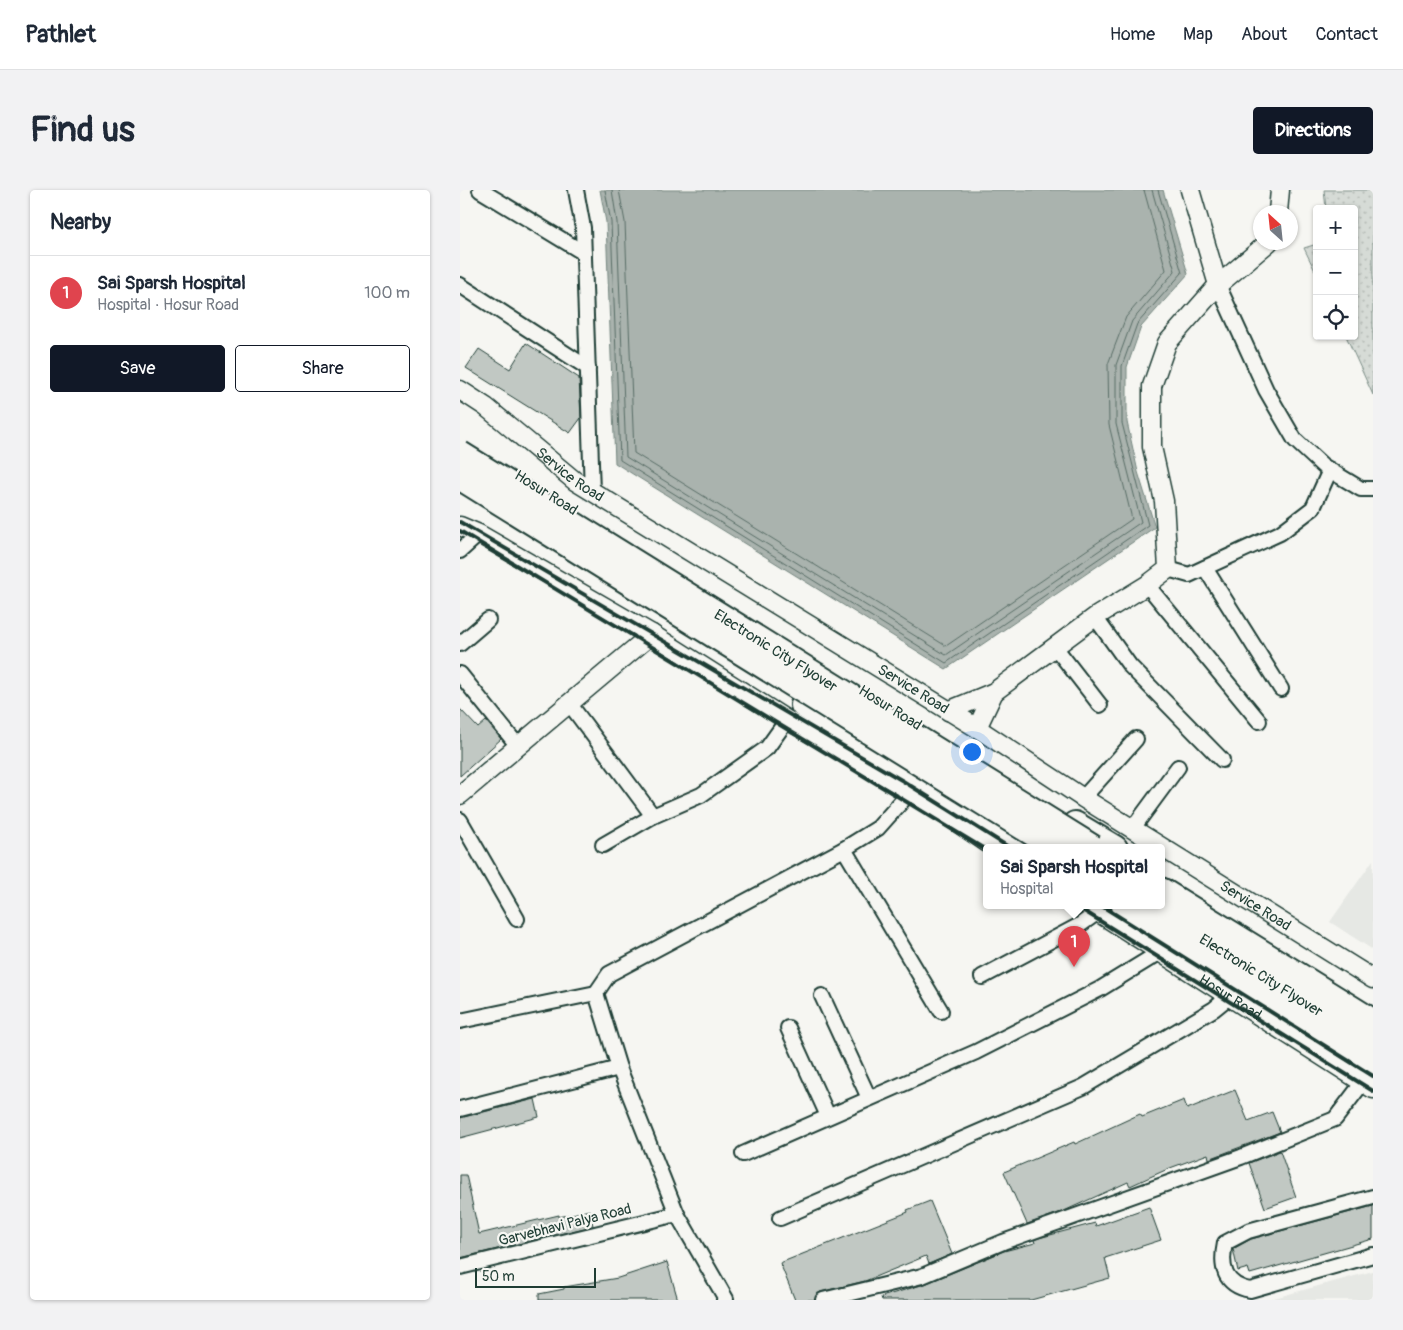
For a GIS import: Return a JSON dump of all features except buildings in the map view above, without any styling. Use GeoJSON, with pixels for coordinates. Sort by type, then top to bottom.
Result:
{"type":"FeatureCollection","features":[{"type":"Feature","properties":{"kind":"highway","name":"Hosur Road"},"geometry":{"type":"LineString","coordinates":[[460,441],[1108,844]]}},
{"type":"Feature","properties":{"kind":"highway","name":"Electronic City Flyover"},"geometry":{"type":"LineString","coordinates":[[460,454],[1087,844]]}},
{"type":"Feature","properties":{"kind":"highway","name":"Electronic City Flyover"},"geometry":{"type":"LineString","coordinates":[[460,477],[1051,844]]}},
{"type":"Feature","properties":{"kind":"highway"},"geometry":{"type":"LineString","coordinates":[[460,491],[910,781],[1025,844]]}},
{"type":"Feature","properties":{"kind":"highway"},"geometry":{"type":"LineString","coordinates":[[910,781],[933,735]]}},
{"type":"Feature","properties":{"kind":"highway"},"geometry":{"type":"LineString","coordinates":[[1165,880],[1373,1010]]}},
{"type":"Feature","properties":{"kind":"highway","name":"Electronic City Flyover"},"geometry":{"type":"LineString","coordinates":[[1165,893],[1373,1022]]}},
{"type":"Feature","properties":{"kind":"highway","name":"Hosur Road"},"geometry":{"type":"LineString","coordinates":[[1128,909],[1370,1075]]}},
{"type":"Feature","properties":{"kind":"highway","name":"Electronic City Flyover"},"geometry":{"type":"LineString","coordinates":[[1155,909],[1373,1045]]}},
{"type":"Feature","properties":{"kind":"street"},"geometry":{"type":"LineString","coordinates":[[480,190],[584,253]]}},
{"type":"Feature","properties":{"kind":"street"},"geometry":{"type":"LineString","coordinates":[[576,190],[583,228],[592,492]]}},
{"type":"Feature","properties":{"kind":"street"},"geometry":{"type":"LineString","coordinates":[[1190,190],[1218,285],[1266,390],[1295,440],[1330,470],[1361,489],[1373,489]]}},
{"type":"Feature","properties":{"kind":"street"},"geometry":{"type":"LineString","coordinates":[[1279,205],[1280,190]]}},
{"type":"Feature","properties":{"kind":"street"},"geometry":{"type":"LineString","coordinates":[[1168,569],[1164,501],[1152,447],[1152,386],[1167,343],[1218,285],[1259,250]]}},
{"type":"Feature","properties":{"kind":"street"},"geometry":{"type":"LineString","coordinates":[[460,285],[588,368]]}},
{"type":"Feature","properties":{"kind":"street","name":"Service Road"},"geometry":{"type":"LineString","coordinates":[[460,390],[486,407],[575,481],[977,728],[1083,798],[1158,844]]}},
{"type":"Feature","properties":{"kind":"street"},"geometry":{"type":"LineString","coordinates":[[1168,569],[1189,575],[1280,533],[1313,508],[1330,470]]}},
{"type":"Feature","properties":{"kind":"street"},"geometry":{"type":"LineString","coordinates":[[460,526],[479,534],[652,634],[787,720],[910,781],[990,844]]}},
{"type":"Feature","properties":{"kind":"street"},"geometry":{"type":"LineString","coordinates":[[460,551],[479,534]]}},
{"type":"Feature","properties":{"kind":"street"},"geometry":{"type":"LineString","coordinates":[[1205,568],[1281,689]]}},
{"type":"Feature","properties":{"kind":"street"},"geometry":{"type":"LineString","coordinates":[[948,711],[994,692],[1095,617],[1147,585],[1168,569]]}},
{"type":"Feature","properties":{"kind":"street"},"geometry":{"type":"LineString","coordinates":[[1147,585],[1259,721]]}},
{"type":"Feature","properties":{"kind":"street"},"geometry":{"type":"LineString","coordinates":[[1095,617],[1130,666],[1222,760]]}},
{"type":"Feature","properties":{"kind":"street"},"geometry":{"type":"LineString","coordinates":[[460,644],[488,620]]}},
{"type":"Feature","properties":{"kind":"street"},"geometry":{"type":"LineString","coordinates":[[460,795],[652,634]]}},
{"type":"Feature","properties":{"kind":"street"},"geometry":{"type":"LineString","coordinates":[[1055,647],[1100,706]]}},
{"type":"Feature","properties":{"kind":"street"},"geometry":{"type":"LineString","coordinates":[[460,674],[518,746]]}},
{"type":"Feature","properties":{"kind":"street"},"geometry":{"type":"LineString","coordinates":[[977,728],[994,692]]}},
{"type":"Feature","properties":{"kind":"street"},"geometry":{"type":"LineString","coordinates":[[569,703],[653,816]]}},
{"type":"Feature","properties":{"kind":"street"},"geometry":{"type":"LineString","coordinates":[[603,845],[653,816],[701,795],[767,748],[787,720]]}},
{"type":"Feature","properties":{"kind":"street"},"geometry":{"type":"LineString","coordinates":[[1083,798],[1136,739]]}},
{"type":"Feature","properties":{"kind":"street"},"geometry":{"type":"LineString","coordinates":[[1132,828],[1178,768]]}},
{"type":"Feature","properties":{"kind":"street"},"geometry":{"type":"LineString","coordinates":[[460,1021],[596,993],[608,974],[844,849],[878,828],[910,781]]}},
{"type":"Feature","properties":{"kind":"street"},"geometry":{"type":"LineString","coordinates":[[460,820],[517,919]]}},
{"type":"Feature","properties":{"kind":"street"},"geometry":{"type":"LineString","coordinates":[[844,849],[941,1011]]}},
{"type":"Feature","properties":{"kind":"street","name":"Service Road"},"geometry":{"type":"LineString","coordinates":[[1165,849],[1373,979]]}},
{"type":"Feature","properties":{"kind":"street"},"geometry":{"type":"LineString","coordinates":[[982,977],[1080,925],[1093,909]]}},
{"type":"Feature","properties":{"kind":"street","name":"Hosur Road"},"geometry":{"type":"LineString","coordinates":[[1093,909],[1162,951],[1230,996],[1370,1075]]}},
{"type":"Feature","properties":{"kind":"street"},"geometry":{"type":"LineString","coordinates":[[743,1154],[984,1047],[1100,989],[1162,951]]}},
{"type":"Feature","properties":{"kind":"street"},"geometry":{"type":"LineString","coordinates":[[596,993],[619,1068],[677,1214],[726,1300]]}},
{"type":"Feature","properties":{"kind":"street"},"geometry":{"type":"LineString","coordinates":[[822,996],[869,1098]]}},
{"type":"Feature","properties":{"kind":"street"},"geometry":{"type":"LineString","coordinates":[[780,1218],[1083,1087],[1214,1009],[1230,996]]}},
{"type":"Feature","properties":{"kind":"street"},"geometry":{"type":"LineString","coordinates":[[788,1028],[828,1116]]}},
{"type":"Feature","properties":{"kind":"street"},"geometry":{"type":"LineString","coordinates":[[460,1109],[619,1068]]}},
{"type":"Feature","properties":{"kind":"street"},"geometry":{"type":"LineString","coordinates":[[823,1300],[922,1276],[1003,1242],[1250,1154],[1335,1119],[1370,1075]]}},
{"type":"Feature","properties":{"kind":"street"},"geometry":{"type":"LineString","coordinates":[[1373,1197],[1240,1235],[1225,1243],[1222,1259],[1226,1276],[1237,1288],[1250,1290],[1373,1254]]}},
{"type":"Feature","properties":{"kind":"street","name":"Garvebhavi Palya Road"},"geometry":{"type":"LineString","coordinates":[[460,1267],[677,1214]]}},
{"type":"Feature","properties":{"kind":"shaded area"},"geometry":{"type":"Polygon","coordinates":[[[1324,190],[1373,190],[1373,395],[1348,340],[1358,340],[1358,205],[1326,205],[1324,190]]]}},
{"type":"Feature","properties":{"kind":"shaded area"},"geometry":{"type":"Polygon","coordinates":[[[1313,245],[1313,267],[1304,248],[1313,245]]]}},
{"type":"Feature","properties":{"kind":"shaded area"},"geometry":{"type":"Polygon","coordinates":[[[1373,860],[1373,950],[1330,922],[1373,860]]]}},
{"type":"Feature","properties":{"kind":"shaded area"},"geometry":{"type":"Polygon","coordinates":[[[1373,1271],[1373,1300],[1267,1300],[1373,1271]]]}},
{"type":"Feature","properties":{"kind":"water"},"geometry":{"type":"Polygon","coordinates":[[[600,190],[1163,190],[1188,274],[1141,327],[1127,367],[1127,422],[1138,472],[1155,527],[946,669],[615,463],[606,222],[600,190]]]}},
{"type":"Feature","properties":{"kind":"railway"},"geometry":{"type":"LineString","coordinates":[[460,522],[903,781],[1004,844]]}},
{"type":"Feature","properties":{"kind":"railway"},"geometry":{"type":"LineString","coordinates":[[460,531],[983,848]]}},
{"type":"Feature","properties":{"kind":"railway"},"geometry":{"type":"LineString","coordinates":[[1081,909],[1373,1091]]}},
{"type":"Feature","properties":{"kind":"railway"},"geometry":{"type":"LineString","coordinates":[[1107,909],[1373,1076]]}},
{"type":"Feature","properties":{"kind":"place","name":"Sai Sparsh Hospital"},"geometry":{"type":"Point","coordinates":[1074,967]}}]}
